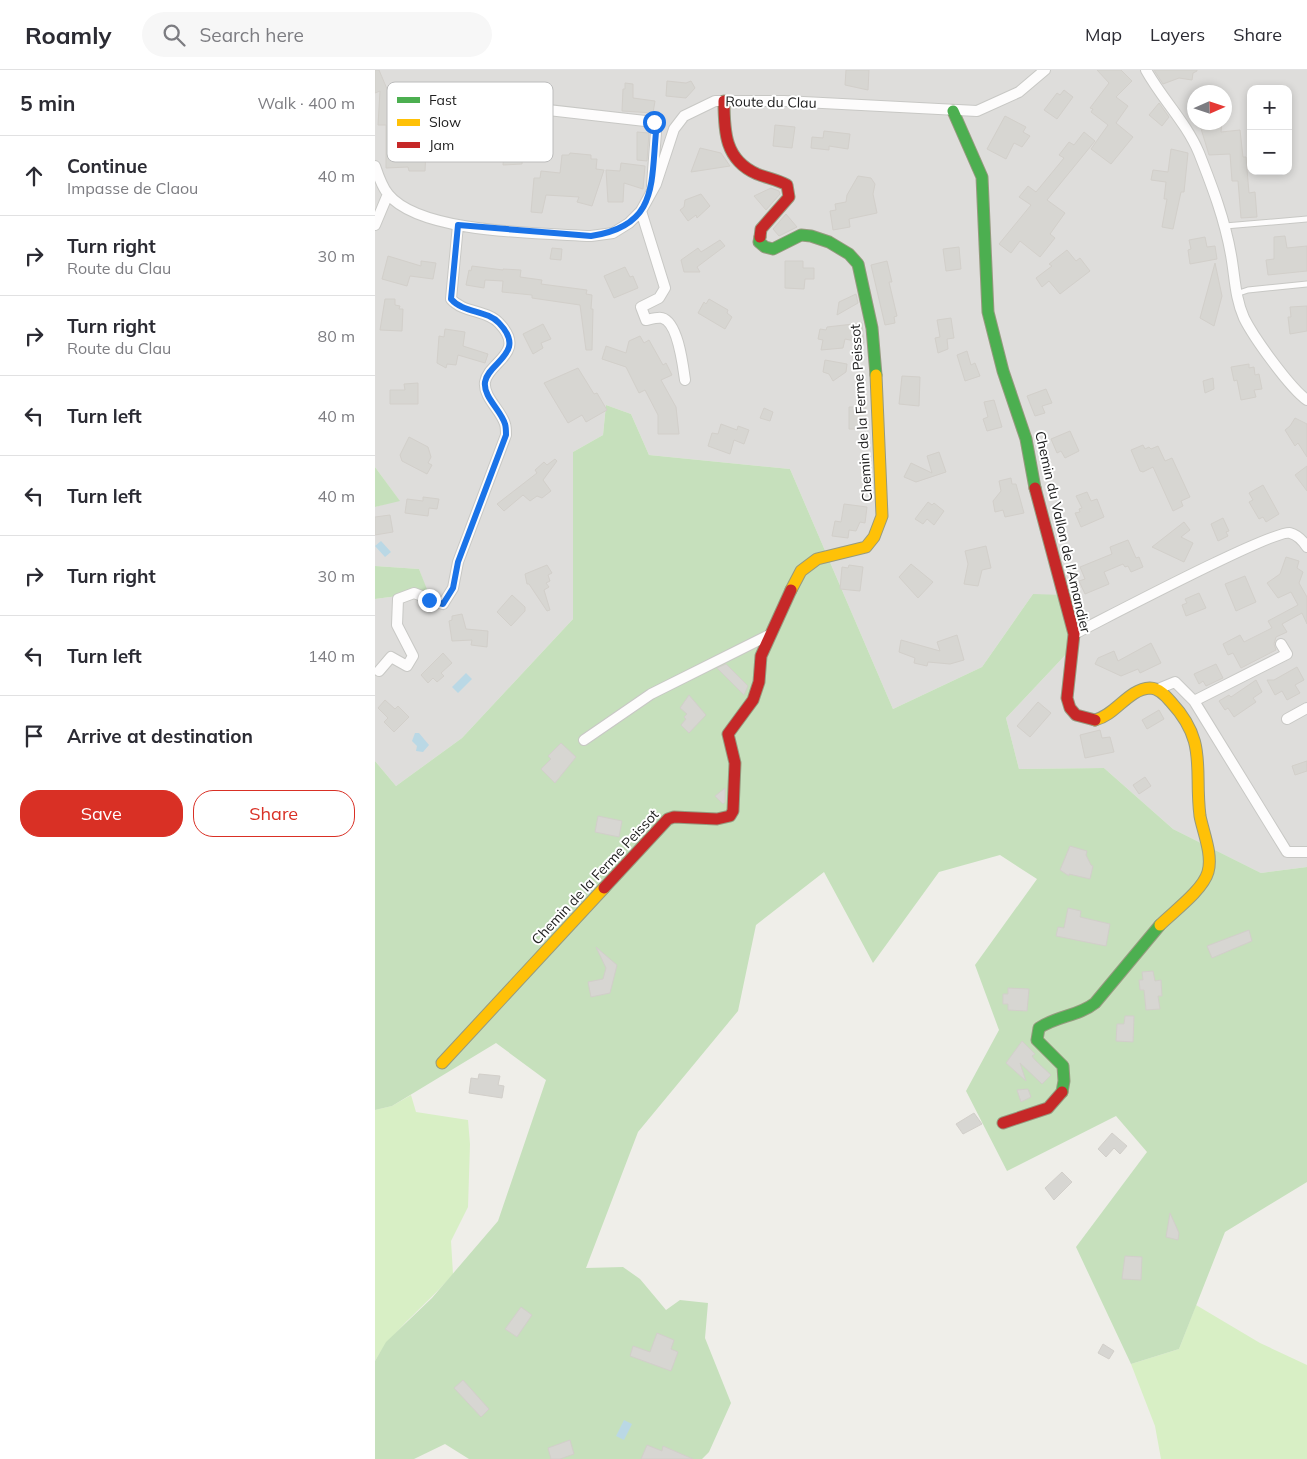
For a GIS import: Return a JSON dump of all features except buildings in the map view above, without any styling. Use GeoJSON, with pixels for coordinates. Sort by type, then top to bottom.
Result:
{"type":"FeatureCollection","features":[{"type":"Feature","properties":{"kind":"street","name":"Route du Clau"},"geometry":{"type":"LineString","coordinates":[[375,166],[388,194],[409,212],[432,220],[458,225],[591,236],[613,233],[629,223],[641,211],[656,184],[674,129],[684,116],[715,101],[784,101],[977,111],[1019,92],[1045,70]]}},
{"type":"Feature","properties":{"kind":"street"},"geometry":{"type":"LineString","coordinates":[[1145,70],[1188,129],[1202,161],[1224,226],[1231,255],[1236,294],[1245,319],[1282,374],[1298,394],[1307,400]]}},
{"type":"Feature","properties":{"kind":"street","name":"Chemin de la Ferme Peissot"},"geometry":{"type":"LineString","coordinates":[[442,1063],[668,819],[674,817],[717,820],[729,816],[733,812],[735,763],[728,734],[753,700],[759,682],[761,656],[801,571],[817,560],[866,547],[874,536],[882,516],[872,328],[858,264],[849,254],[829,242],[811,236],[801,235],[773,249],[765,247],[759,242],[761,229],[789,197],[787,186],[780,180],[756,173],[742,165],[728,150],[724,136],[724,101]]}},
{"type":"Feature","properties":{"kind":"street"},"geometry":{"type":"LineString","coordinates":[[553,111],[654,122],[656,132],[651,193]]}},
{"type":"Feature","properties":{"kind":"street","name":"Chemin du Vallon de l'Amandier"},"geometry":{"type":"LineString","coordinates":[[953,111],[982,177],[987,312],[1003,371],[1026,439],[1035,486],[1074,634],[1067,698],[1069,708],[1075,715],[1091,721],[1100,720],[1110,715],[1141,689],[1151,687],[1158,689]]}},
{"type":"Feature","properties":{"kind":"street"},"geometry":{"type":"LineString","coordinates":[[375,225],[388,194]]}},
{"type":"Feature","properties":{"kind":"street"},"geometry":{"type":"LineString","coordinates":[[641,211],[665,288],[659,298],[641,307],[646,320],[663,318],[672,324],[685,380]]}},
{"type":"Feature","properties":{"kind":"street"},"geometry":{"type":"LineString","coordinates":[[379,671],[391,657],[407,666],[413,656],[397,625],[398,599],[415,592],[443,604],[453,588],[458,562],[506,435],[505,423],[488,394],[485,382],[490,371],[507,355],[509,346],[507,336],[495,319],[456,305],[451,299],[458,225]]}},
{"type":"Feature","properties":{"kind":"street"},"geometry":{"type":"LineString","coordinates":[[1074,634],[1240,550],[1276,534],[1289,532],[1300,537],[1307,547]]}},
{"type":"Feature","properties":{"kind":"street"},"geometry":{"type":"LineString","coordinates":[[584,740],[651,694],[771,634]]}},
{"type":"Feature","properties":{"kind":"street"},"geometry":{"type":"LineString","coordinates":[[1194,701],[1287,654],[1281,644]]}},
{"type":"Feature","properties":{"kind":"street"},"geometry":{"type":"LineString","coordinates":[[1158,689],[1175,682],[1194,701],[1287,852],[1307,852]]}},
{"type":"Feature","properties":{"kind":"street"},"geometry":{"type":"LineString","coordinates":[[1003,1123],[1045,1111],[1055,1103],[1063,1088],[1063,1066],[1037,1040],[1039,1028],[1057,1016],[1090,1007],[1102,996],[1112,980],[1143,943],[1205,880],[1208,872],[1199,806],[1198,759],[1195,740],[1189,725],[1170,698],[1158,689]]}},
{"type":"Feature","properties":{"kind":"street"},"geometry":{"type":"LineString","coordinates":[[1287,719],[1307,708]]}},
{"type":"Feature","properties":{"kind":"lane"},"geometry":{"type":"LineString","coordinates":[[1224,226],[1307,219]]}},
{"type":"Feature","properties":{"kind":"lane"},"geometry":{"type":"LineString","coordinates":[[1236,294],[1248,290],[1307,284]]}},
{"type":"Feature","properties":{"kind":"shaded area"},"geometry":{"type":"Polygon","coordinates":[[[375,70],[1307,70],[1307,867],[1261,873],[1173,829],[1104,768],[1019,769],[1006,718],[1071,649],[1033,594],[982,667],[893,709],[790,469],[649,455],[631,414],[606,405],[603,435],[573,452],[573,619],[462,738],[396,786],[375,761],[375,599],[427,592],[419,569],[375,566],[375,507],[399,500],[375,467],[375,70]]]}},
{"type":"Feature","properties":{"kind":"green space"},"geometry":{"type":"Polygon","coordinates":[[[606,405],[631,414],[649,455],[790,469],[893,709],[982,667],[1033,594],[1063,595],[1071,649],[1006,718],[1019,769],[1104,768],[1173,829],[1261,873],[1307,867],[1307,1182],[1225,1232],[1179,1349],[1131,1364],[1076,1247],[1147,1152],[1116,1116],[1007,1171],[966,1091],[999,1030],[975,965],[1037,879],[1000,855],[939,872],[873,963],[824,872],[756,925],[738,1011],[638,1132],[586,1268],[623,1267],[640,1279],[666,1310],[680,1300],[708,1303],[705,1338],[731,1403],[709,1452],[702,1459],[469,1459],[445,1444],[414,1459],[375,1459],[375,1361],[386,1342],[432,1298],[498,1221],[546,1080],[496,1043],[392,1106],[375,1110],[375,761],[396,786],[462,738],[573,619],[573,452],[603,435],[606,405]]]}},
{"type":"Feature","properties":{"kind":"green space"},"geometry":{"type":"Polygon","coordinates":[[[375,467],[400,501],[375,507],[375,467]]]}},
{"type":"Feature","properties":{"kind":"green space"},"geometry":{"type":"Polygon","coordinates":[[[375,566],[419,569],[428,592],[375,599],[375,566]]]}},
{"type":"Feature","properties":{"kind":"green space"},"geometry":{"type":"Polygon","coordinates":[[[411,1095],[416,1112],[468,1120],[470,1144],[468,1207],[451,1241],[453,1274],[401,1327],[375,1361],[375,1110],[392,1106],[411,1095]]]}},
{"type":"Feature","properties":{"kind":"green space"},"geometry":{"type":"Polygon","coordinates":[[[1196,1305],[1260,1343],[1307,1365],[1307,1459],[1161,1459],[1155,1426],[1131,1364],[1179,1349],[1196,1305]]]}},
{"type":"Feature","properties":{"kind":"water"},"geometry":{"type":"Polygon","coordinates":[[[381,541],[391,552],[385,557],[375,546],[381,541]]]}},
{"type":"Feature","properties":{"kind":"water"},"geometry":{"type":"Polygon","coordinates":[[[466,673],[472,679],[458,693],[452,687],[466,673]]]}},
{"type":"Feature","properties":{"kind":"water"},"geometry":{"type":"Polygon","coordinates":[[[415,733],[419,733],[429,745],[423,752],[416,751],[417,746],[412,741],[415,733]]]}},
{"type":"Feature","properties":{"kind":"water"},"geometry":{"type":"Polygon","coordinates":[[[624,1420],[632,1424],[624,1440],[616,1436],[624,1420]]]}},
{"type":"Feature","properties":{"kind":"traffic: fast"},"geometry":{"type":"LineString","coordinates":[[953,111],[982,177],[988,312],[1003,371],[1026,439],[1035,488]]}},
{"type":"Feature","properties":{"kind":"traffic: fast"},"geometry":{"type":"LineString","coordinates":[[760,237],[759,242],[765,247],[773,249],[801,235],[811,236],[829,242],[849,254],[858,264],[872,328],[876,375]]}},
{"type":"Feature","properties":{"kind":"traffic: fast"},"geometry":{"type":"LineString","coordinates":[[1062,1092],[1064,1081],[1063,1066],[1037,1040],[1039,1028],[1082,1011],[1095,1003],[1160,925]]}},
{"type":"Feature","properties":{"kind":"traffic: slow"},"geometry":{"type":"LineString","coordinates":[[791,590],[801,571],[817,559],[866,547],[874,537],[882,516],[876,375]]}},
{"type":"Feature","properties":{"kind":"traffic: slow"},"geometry":{"type":"LineString","coordinates":[[1095,720],[1109,713],[1128,697],[1142,689],[1153,688],[1165,695],[1183,716],[1195,743],[1200,816],[1209,858],[1208,872],[1194,893],[1160,925]]}},
{"type":"Feature","properties":{"kind":"traffic: slow"},"geometry":{"type":"LineString","coordinates":[[442,1063],[604,888]]}},
{"type":"Feature","properties":{"kind":"traffic: jam"},"geometry":{"type":"LineString","coordinates":[[724,101],[726,134],[732,153],[746,168],[787,185],[789,197],[761,229],[760,237]]}},
{"type":"Feature","properties":{"kind":"traffic: jam"},"geometry":{"type":"LineString","coordinates":[[1035,488],[1074,634],[1067,698],[1070,708],[1076,715],[1095,720]]}},
{"type":"Feature","properties":{"kind":"traffic: jam"},"geometry":{"type":"LineString","coordinates":[[604,888],[668,819],[674,817],[717,819],[730,816],[733,811],[735,763],[728,734],[753,700],[759,682],[761,656],[791,590]]}},
{"type":"Feature","properties":{"kind":"traffic: jam"},"geometry":{"type":"LineString","coordinates":[[1003,1123],[1048,1108],[1062,1092]]}},
{"type":"Feature","properties":{"kind":"route"},"geometry":{"type":"LineString","coordinates":[[429,600],[443,604],[453,588],[458,562],[506,435],[505,423],[488,394],[485,382],[490,371],[501,363],[507,355],[509,346],[507,336],[499,322],[495,319],[456,305],[451,299],[458,225],[591,236],[613,233],[629,223],[641,211],[651,193],[656,132],[654,122]]}}]}
